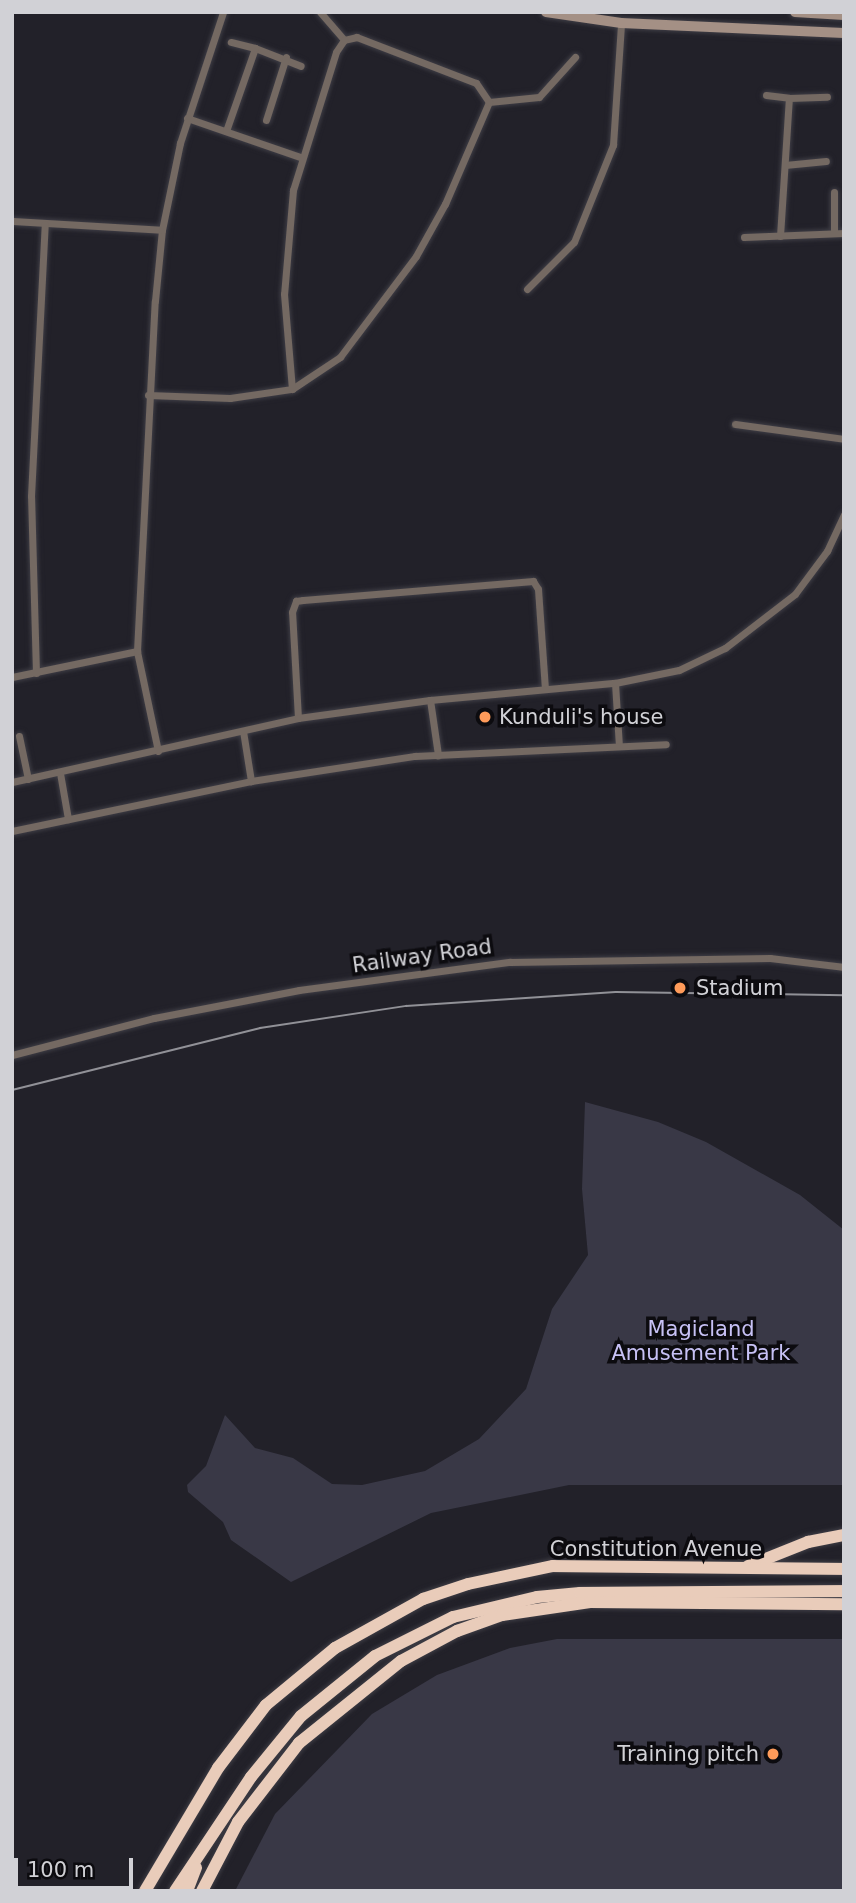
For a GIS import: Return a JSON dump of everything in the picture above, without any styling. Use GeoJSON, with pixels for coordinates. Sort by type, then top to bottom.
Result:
{"type":"FeatureCollection","features":[{"type":"Feature","properties":{"kind":"highway"},"geometry":{"type":"LineString","coordinates":[[744,1567],[808,1542],[844,1535]]}},
{"type":"Feature","properties":{"kind":"highway","name":"Constitution Avenue"},"geometry":{"type":"LineString","coordinates":[[145,1891],[218,1768],[266,1706],[335,1648],[377,1622],[468,1584],[553,1566],[844,1569]]}},
{"type":"Feature","properties":{"kind":"highway","name":"Constitution Avenue"},"geometry":{"type":"LineString","coordinates":[[175,1891],[251,1777],[300,1716],[375,1656],[453,1617],[537,1597],[645,1591],[844,1591]]}},
{"type":"Feature","properties":{"kind":"highway"},"geometry":{"type":"LineString","coordinates":[[375,1656],[502,1615],[580,1603],[844,1604]]}},
{"type":"Feature","properties":{"kind":"highway"},"geometry":{"type":"LineString","coordinates":[[251,1777],[299,1743],[401,1661],[457,1631]]}},
{"type":"Feature","properties":{"kind":"highway"},"geometry":{"type":"LineString","coordinates":[[202,1891],[237,1822],[299,1743]]}},
{"type":"Feature","properties":{"kind":"highway"},"geometry":{"type":"LineString","coordinates":[[187,1891],[214,1829]]}},
{"type":"Feature","properties":{"kind":"highway"},"geometry":{"type":"LineString","coordinates":[[135,1891],[167,1856]]}},
{"type":"Feature","properties":{"kind":"main road"},"geometry":{"type":"LineString","coordinates":[[546,12],[597,16],[621,23],[844,33]]}},
{"type":"Feature","properties":{"kind":"main road"},"geometry":{"type":"LineString","coordinates":[[795,12],[844,15]]}},
{"type":"Feature","properties":{"kind":"street"},"geometry":{"type":"LineString","coordinates":[[158,751],[137,651],[148,395],[162,230],[187,118],[223,12]]}},
{"type":"Feature","properties":{"kind":"street"},"geometry":{"type":"LineString","coordinates":[[320,12],[344,40]]}},
{"type":"Feature","properties":{"kind":"street"},"geometry":{"type":"LineString","coordinates":[[527,289],[574,242],[613,145],[621,23]]}},
{"type":"Feature","properties":{"kind":"street"},"geometry":{"type":"LineString","coordinates":[[344,40],[357,37],[476,83],[489,102]]}},
{"type":"Feature","properties":{"kind":"street"},"geometry":{"type":"LineString","coordinates":[[292,389],[284,294],[287,242],[300,157],[344,40]]}},
{"type":"Feature","properties":{"kind":"street"},"geometry":{"type":"LineString","coordinates":[[231,41],[286,57],[301,66]]}},
{"type":"Feature","properties":{"kind":"street"},"geometry":{"type":"LineString","coordinates":[[226,131],[255,48]]}},
{"type":"Feature","properties":{"kind":"street"},"geometry":{"type":"LineString","coordinates":[[266,120],[286,57]]}},
{"type":"Feature","properties":{"kind":"street"},"geometry":{"type":"LineString","coordinates":[[489,102],[539,97],[575,57]]}},
{"type":"Feature","properties":{"kind":"street"},"geometry":{"type":"LineString","coordinates":[[766,95],[789,98],[827,97]]}},
{"type":"Feature","properties":{"kind":"street"},"geometry":{"type":"LineString","coordinates":[[780,236],[789,98]]}},
{"type":"Feature","properties":{"kind":"street"},"geometry":{"type":"LineString","coordinates":[[148,395],[230,398],[292,389],[340,357],[406,271],[445,204],[489,102]]}},
{"type":"Feature","properties":{"kind":"street"},"geometry":{"type":"LineString","coordinates":[[187,118],[300,157]]}},
{"type":"Feature","properties":{"kind":"street"},"geometry":{"type":"LineString","coordinates":[[785,164],[826,161]]}},
{"type":"Feature","properties":{"kind":"street"},"geometry":{"type":"LineString","coordinates":[[834,192],[834,233]]}},
{"type":"Feature","properties":{"kind":"street"},"geometry":{"type":"LineString","coordinates":[[12,221],[162,230]]}},
{"type":"Feature","properties":{"kind":"street"},"geometry":{"type":"LineString","coordinates":[[36,673],[31,496],[45,224]]}},
{"type":"Feature","properties":{"kind":"street"},"geometry":{"type":"LineString","coordinates":[[744,237],[844,233]]}},
{"type":"Feature","properties":{"kind":"street"},"geometry":{"type":"LineString","coordinates":[[735,424],[844,439]]}},
{"type":"Feature","properties":{"kind":"street"},"geometry":{"type":"LineString","coordinates":[[12,782],[298,718],[430,700],[615,683],[679,670],[725,648],[762,623],[794,594],[827,551],[844,514]]}},
{"type":"Feature","properties":{"kind":"street"},"geometry":{"type":"LineString","coordinates":[[298,718],[292,612],[296,601],[303,600],[533,580],[538,589],[545,689]]}},
{"type":"Feature","properties":{"kind":"street"},"geometry":{"type":"LineString","coordinates":[[12,677],[137,651]]}},
{"type":"Feature","properties":{"kind":"street"},"geometry":{"type":"LineString","coordinates":[[615,683],[619,746]]}},
{"type":"Feature","properties":{"kind":"street"},"geometry":{"type":"LineString","coordinates":[[430,700],[438,755]]}},
{"type":"Feature","properties":{"kind":"street"},"geometry":{"type":"LineString","coordinates":[[243,731],[251,781]]}},
{"type":"Feature","properties":{"kind":"street"},"geometry":{"type":"LineString","coordinates":[[19,736],[28,779]]}},
{"type":"Feature","properties":{"kind":"street"},"geometry":{"type":"LineString","coordinates":[[12,831],[251,781],[438,755],[666,744]]}},
{"type":"Feature","properties":{"kind":"street"},"geometry":{"type":"LineString","coordinates":[[60,773],[68,819]]}},
{"type":"Feature","properties":{"kind":"street","name":"Railway Road"},"geometry":{"type":"LineString","coordinates":[[12,1055],[155,1018],[286,992],[510,962],[729,957],[844,967]]}},
{"type":"Feature","properties":{"kind":"green space","name":"Magicland Amusement Park"},"geometry":{"type":"Polygon","coordinates":[[[585,1102],[658,1122],[706,1142],[800,1195],[844,1230],[844,1485],[569,1485],[431,1513],[291,1582],[231,1540],[223,1522],[188,1492],[187,1485],[206,1466],[225,1415],[255,1448],[293,1458],[332,1484],[362,1485],[425,1471],[479,1439],[526,1389],[552,1309],[588,1255],[582,1189],[585,1102]]]}},
{"type":"Feature","properties":{"kind":"green space"},"geometry":{"type":"Polygon","coordinates":[[[557,1639],[844,1639],[844,1891],[235,1891],[275,1814],[372,1714],[437,1675],[510,1648],[557,1639]]]}},
{"type":"Feature","properties":{"kind":"tram line"},"geometry":{"type":"LineString","coordinates":[[12,1090],[260,1028],[406,1006],[616,992],[844,995]]}},
{"type":"Feature","properties":{"kind":"place","name":"Kunduli's house"},"geometry":{"type":"Point","coordinates":[485,717]}},
{"type":"Feature","properties":{"kind":"place","name":"Stadium"},"geometry":{"type":"Point","coordinates":[680,988]}},
{"type":"Feature","properties":{"kind":"place","name":"Training pitch"},"geometry":{"type":"Point","coordinates":[773,1754]}}]}
